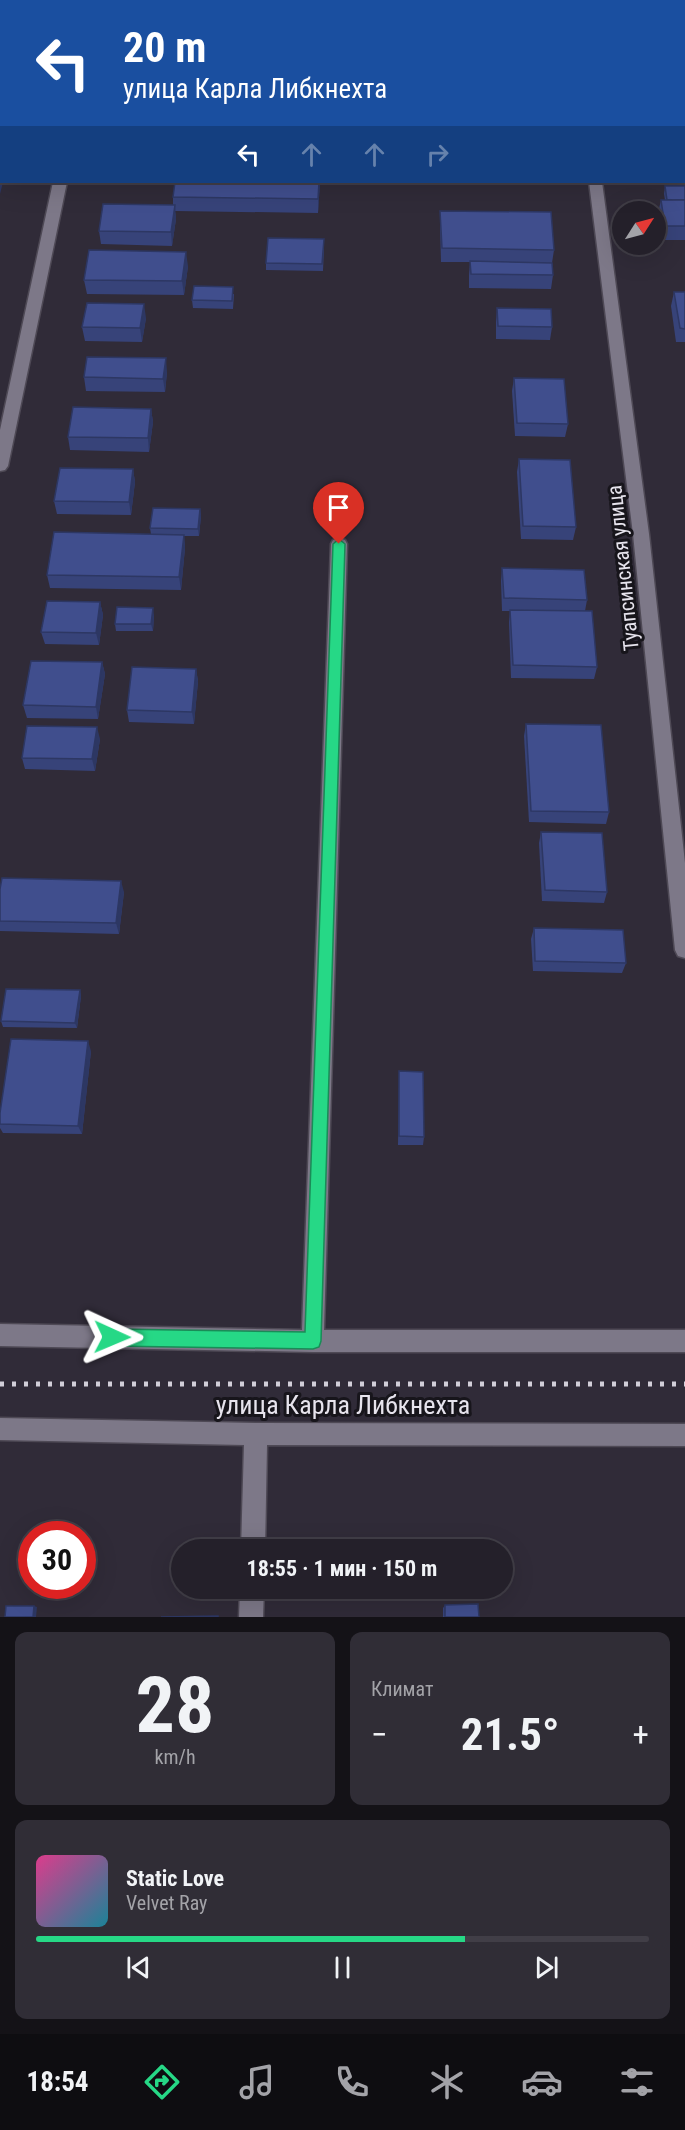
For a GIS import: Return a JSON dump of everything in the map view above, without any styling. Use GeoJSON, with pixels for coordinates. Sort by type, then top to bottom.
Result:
{"type":"FeatureCollection","features":[{"type":"Feature","properties":{"kind":"street"},"geometry":{"type":"LineString","coordinates":[[0,465],[60,183]]}},
{"type":"Feature","properties":{"kind":"street","name":"Туапсинская улица"},"geometry":{"type":"LineString","coordinates":[[595,183],[641,534],[685,950]]}},
{"type":"Feature","properties":{"kind":"street"},"geometry":{"type":"LineString","coordinates":[[313,1341],[339,544]]}},
{"type":"Feature","properties":{"kind":"street"},"geometry":{"type":"LineString","coordinates":[[0,1335],[313,1341],[685,1341]]}},
{"type":"Feature","properties":{"kind":"street","name":"улица Карла Либкнехта"},"geometry":{"type":"LineString","coordinates":[[0,1429],[256,1434],[685,1436]]}},
{"type":"Feature","properties":{"kind":"street"},"geometry":{"type":"LineString","coordinates":[[253,1539],[256,1434]]}},
{"type":"Feature","properties":{"kind":"street"},"geometry":{"type":"LineString","coordinates":[[251,1617],[252,1599]]}},
{"type":"Feature","properties":{"kind":"building"},"geometry":{"type":"Polygon","coordinates":[[[175,183],[319,183],[318,199],[173,197],[175,183]]]}},
{"type":"Feature","properties":{"kind":"building"},"geometry":{"type":"Polygon","coordinates":[[[665,186],[685,186],[685,200],[667,200],[665,186]]]}},
{"type":"Feature","properties":{"kind":"building"},"geometry":{"type":"Polygon","coordinates":[[[685,200],[685,226],[666,226],[666,201],[661,201],[685,200]]]}},
{"type":"Feature","properties":{"kind":"building"},"geometry":{"type":"Polygon","coordinates":[[[103,204],[175,205],[171,232],[99,231],[103,204]]]}},
{"type":"Feature","properties":{"kind":"building"},"geometry":{"type":"Polygon","coordinates":[[[440,211],[551,212],[554,250],[442,248],[440,211]]]}},
{"type":"Feature","properties":{"kind":"building"},"geometry":{"type":"Polygon","coordinates":[[[268,238],[324,239],[322,264],[266,263],[268,238]]]}},
{"type":"Feature","properties":{"kind":"building"},"geometry":{"type":"Polygon","coordinates":[[[89,250],[186,252],[182,281],[84,280],[89,250]]]}},
{"type":"Feature","properties":{"kind":"building"},"geometry":{"type":"Polygon","coordinates":[[[470,261],[552,263],[553,275],[471,274],[470,261]]]}},
{"type":"Feature","properties":{"kind":"building"},"geometry":{"type":"Polygon","coordinates":[[[194,286],[233,287],[232,301],[192,300],[194,286]]]}},
{"type":"Feature","properties":{"kind":"building"},"geometry":{"type":"Polygon","coordinates":[[[674,292],[685,292],[685,329],[680,328],[674,292]]]}},
{"type":"Feature","properties":{"kind":"building"},"geometry":{"type":"Polygon","coordinates":[[[87,303],[144,304],[140,328],[82,327],[87,303]]]}},
{"type":"Feature","properties":{"kind":"building"},"geometry":{"type":"Polygon","coordinates":[[[497,308],[551,309],[552,327],[498,326],[497,308]]]}},
{"type":"Feature","properties":{"kind":"building"},"geometry":{"type":"Polygon","coordinates":[[[87,357],[166,358],[163,379],[84,377],[87,357]]]}},
{"type":"Feature","properties":{"kind":"building"},"geometry":{"type":"Polygon","coordinates":[[[514,378],[564,379],[568,424],[517,423],[514,378]]]}},
{"type":"Feature","properties":{"kind":"building"},"geometry":{"type":"Polygon","coordinates":[[[73,407],[151,409],[148,438],[68,437],[73,407]]]}},
{"type":"Feature","properties":{"kind":"building"},"geometry":{"type":"Polygon","coordinates":[[[519,459],[570,460],[576,527],[523,526],[519,459]]]}},
{"type":"Feature","properties":{"kind":"building"},"geometry":{"type":"Polygon","coordinates":[[[60,468],[133,469],[129,502],[54,501],[60,468]]]}},
{"type":"Feature","properties":{"kind":"building"},"geometry":{"type":"Polygon","coordinates":[[[153,508],[200,509],[198,529],[150,528],[153,508]]]}},
{"type":"Feature","properties":{"kind":"building"},"geometry":{"type":"Polygon","coordinates":[[[54,532],[184,535],[179,577],[47,575],[54,532]]]}},
{"type":"Feature","properties":{"kind":"building"},"geometry":{"type":"Polygon","coordinates":[[[502,568],[584,570],[587,600],[504,598],[502,568]]]}},
{"type":"Feature","properties":{"kind":"building"},"geometry":{"type":"Polygon","coordinates":[[[47,601],[100,602],[96,633],[41,632],[47,601]]]}},
{"type":"Feature","properties":{"kind":"building"},"geometry":{"type":"Polygon","coordinates":[[[117,607],[153,608],[151,624],[115,624],[117,607]]]}},
{"type":"Feature","properties":{"kind":"building"},"geometry":{"type":"Polygon","coordinates":[[[510,610],[592,611],[597,667],[513,665],[510,610]]]}},
{"type":"Feature","properties":{"kind":"building"},"geometry":{"type":"Polygon","coordinates":[[[31,661],[102,662],[96,707],[23,705],[31,661]]]}},
{"type":"Feature","properties":{"kind":"building"},"geometry":{"type":"Polygon","coordinates":[[[132,667],[196,669],[192,712],[127,710],[132,667]]]}},
{"type":"Feature","properties":{"kind":"building"},"geometry":{"type":"Polygon","coordinates":[[[526,724],[601,725],[609,812],[531,811],[526,724]]]}},
{"type":"Feature","properties":{"kind":"building"},"geometry":{"type":"Polygon","coordinates":[[[27,726],[97,727],[92,759],[22,758],[27,726]]]}},
{"type":"Feature","properties":{"kind":"building"},"geometry":{"type":"Polygon","coordinates":[[[541,832],[602,833],[607,892],[545,890],[541,832]]]}},
{"type":"Feature","properties":{"kind":"building"},"geometry":{"type":"Polygon","coordinates":[[[2,878],[121,881],[116,923],[0,921],[2,878]]]}},
{"type":"Feature","properties":{"kind":"building"},"geometry":{"type":"Polygon","coordinates":[[[534,928],[623,930],[626,963],[535,961],[534,928]]]}},
{"type":"Feature","properties":{"kind":"building"},"geometry":{"type":"Polygon","coordinates":[[[6,989],[80,990],[75,1023],[1,1021],[6,989]]]}},
{"type":"Feature","properties":{"kind":"building"},"geometry":{"type":"Polygon","coordinates":[[[11,1039],[88,1041],[78,1126],[0,1124],[11,1039]]]}},
{"type":"Feature","properties":{"kind":"building"},"geometry":{"type":"Polygon","coordinates":[[[399,1071],[423,1072],[424,1137],[399,1136],[399,1071]]]}},
{"type":"Feature","properties":{"kind":"building"},"geometry":{"type":"Polygon","coordinates":[[[478,1604],[479,1617],[445,1617],[445,1605],[478,1604]]]}},
{"type":"Feature","properties":{"kind":"building"},"geometry":{"type":"Polygon","coordinates":[[[6,1606],[34,1606],[33,1617],[5,1617],[6,1606]]]}},
{"type":"Feature","properties":{"kind":"building"},"geometry":{"type":"Polygon","coordinates":[[[218,1616],[218,1617],[161,1617],[218,1616]]]}},
{"type":"Feature","properties":{"kind":"railway"},"geometry":{"type":"LineString","coordinates":[[0,1384],[685,1384]]}},
{"type":"Feature","properties":{"kind":"route"},"geometry":{"type":"LineString","coordinates":[[112,1337],[313,1341],[339,544]]}}]}
